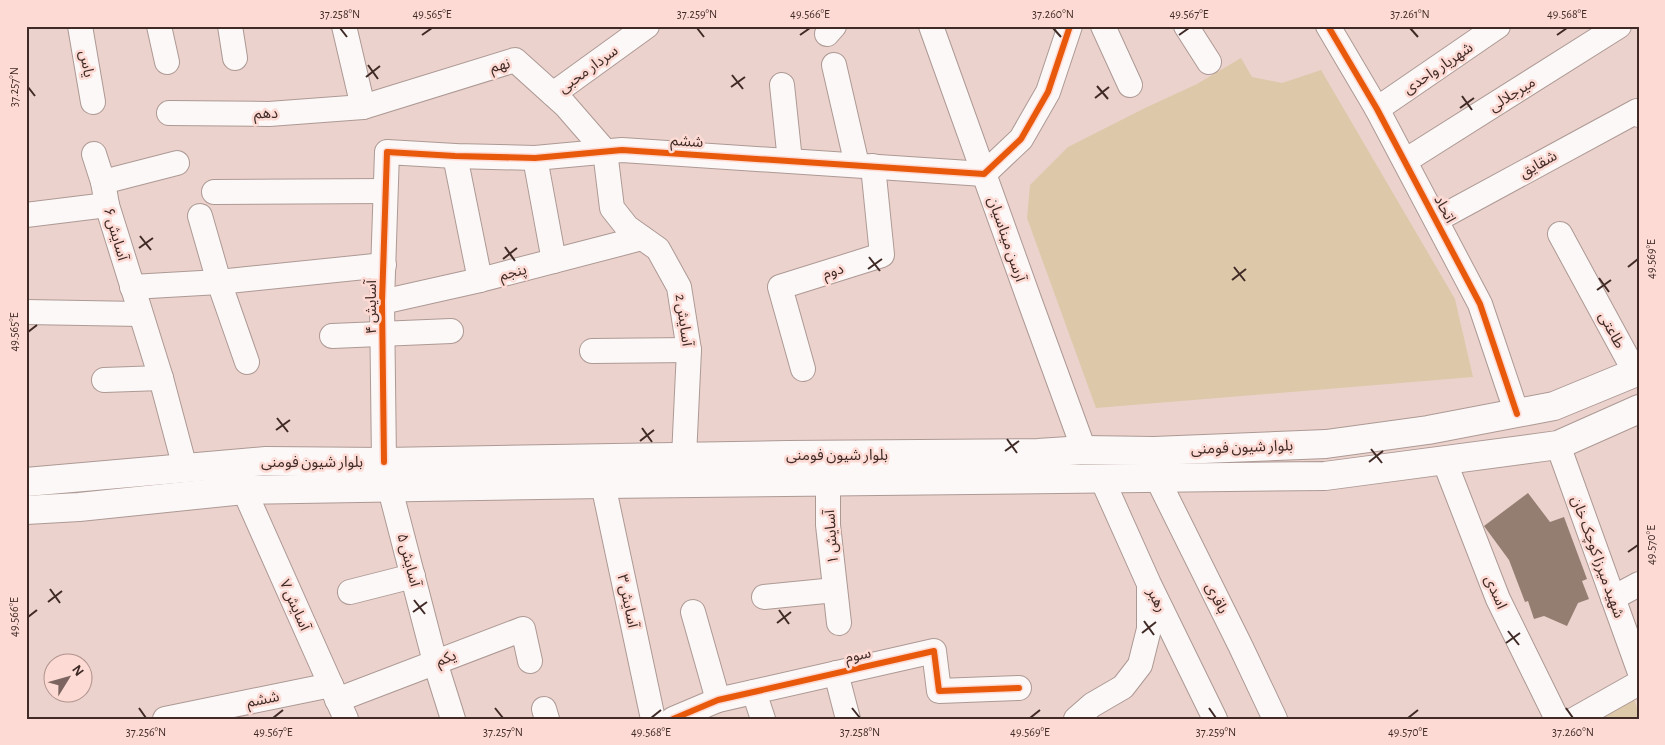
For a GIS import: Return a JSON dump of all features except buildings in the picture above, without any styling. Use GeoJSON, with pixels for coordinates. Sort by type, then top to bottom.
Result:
{"type":"FeatureCollection","features":[{"type":"Feature","properties":{"kind":"main road","name":"بلوار شیون فومنی"},"geometry":{"type":"LineString","coordinates":[[26,482],[266,461],[384,462],[1038,453],[1084,450],[1154,451],[1326,444],[1428,430],[1554,406],[1637,372]]}},
{"type":"Feature","properties":{"kind":"main road","name":"بلوار شیون فومنی"},"geometry":{"type":"LineString","coordinates":[[26,510],[79,507],[244,490],[1325,476],[1558,445],[1639,409]]}},
{"type":"Feature","properties":{"kind":"main road"},"geometry":{"type":"LineString","coordinates":[[78,478],[79,507]]}},
{"type":"Feature","properties":{"kind":"street","name":"یاس"},"geometry":{"type":"LineString","coordinates":[[80,26],[93,102]]}},
{"type":"Feature","properties":{"kind":"street"},"geometry":{"type":"LineString","coordinates":[[159,26],[167,62]]}},
{"type":"Feature","properties":{"kind":"street"},"geometry":{"type":"LineString","coordinates":[[230,26],[235,58]]}},
{"type":"Feature","properties":{"kind":"street"},"geometry":{"type":"LineString","coordinates":[[344,26],[363,107]]}},
{"type":"Feature","properties":{"kind":"street","name":"سردار محبی"},"geometry":{"type":"LineString","coordinates":[[553,94],[647,26]]}},
{"type":"Feature","properties":{"kind":"street","name":"آرسن میناسیان"},"geometry":{"type":"LineString","coordinates":[[931,26],[1084,450]]}},
{"type":"Feature","properties":{"kind":"street"},"geometry":{"type":"LineString","coordinates":[[984,174],[1021,139],[1048,92],[1070,26]]}},
{"type":"Feature","properties":{"kind":"street"},"geometry":{"type":"LineString","coordinates":[[1103,26],[1130,85]]}},
{"type":"Feature","properties":{"kind":"street","name":"اتحاد"},"geometry":{"type":"LineString","coordinates":[[1328,26],[1377,109],[1480,304],[1517,414]]}},
{"type":"Feature","properties":{"kind":"street","name":"شهریار واحدی"},"geometry":{"type":"LineString","coordinates":[[1377,109],[1473,33],[1498,26]]}},
{"type":"Feature","properties":{"kind":"street","name":"میرجلالی"},"geometry":{"type":"LineString","coordinates":[[1405,161],[1619,26]]}},
{"type":"Feature","properties":{"kind":"street"},"geometry":{"type":"LineString","coordinates":[[1196,29],[1209,62]]}},
{"type":"Feature","properties":{"kind":"street","name":"نهم"},"geometry":{"type":"LineString","coordinates":[[363,107],[515,60],[565,104],[605,151]]}},
{"type":"Feature","properties":{"kind":"street"},"geometry":{"type":"LineString","coordinates":[[834,65],[865,166]]}},
{"type":"Feature","properties":{"kind":"street"},"geometry":{"type":"LineString","coordinates":[[782,86],[790,161]]}},
{"type":"Feature","properties":{"kind":"street","name":"دهم"},"geometry":{"type":"LineString","coordinates":[[168,113],[269,114],[363,107]]}},
{"type":"Feature","properties":{"kind":"street","name":"شقایق"},"geometry":{"type":"LineString","coordinates":[[1436,220],[1636,111],[1639,115]]}},
{"type":"Feature","properties":{"kind":"street","name":"ششم"},"geometry":{"type":"LineString","coordinates":[[387,152],[535,158],[622,150],[984,174]]}},
{"type":"Feature","properties":{"kind":"street","name":"آسایش 2"},"geometry":{"type":"LineString","coordinates":[[605,151],[612,208],[627,227],[658,249],[679,287],[689,350],[684,457]]}},
{"type":"Feature","properties":{"kind":"street","name":"آسایش ۴"},"geometry":{"type":"LineString","coordinates":[[384,462],[382,302],[387,152]]}},
{"type":"Feature","properties":{"kind":"street","name":"آسایش ۶"},"geometry":{"type":"LineString","coordinates":[[94,154],[185,468]]}},
{"type":"Feature","properties":{"kind":"street"},"geometry":{"type":"LineString","coordinates":[[455,156],[480,280]]}},
{"type":"Feature","properties":{"kind":"street"},"geometry":{"type":"LineString","coordinates":[[535,158],[554,261]]}},
{"type":"Feature","properties":{"kind":"street"},"geometry":{"type":"LineString","coordinates":[[26,215],[105,193],[177,163]]}},
{"type":"Feature","properties":{"kind":"street","name":"دوم"},"geometry":{"type":"LineString","coordinates":[[803,369],[780,287],[882,255],[865,166]]}},
{"type":"Feature","properties":{"kind":"street"},"geometry":{"type":"LineString","coordinates":[[214,192],[385,191]]}},
{"type":"Feature","properties":{"kind":"street"},"geometry":{"type":"LineString","coordinates":[[200,216],[219,282],[247,362]]}},
{"type":"Feature","properties":{"kind":"street","name":"طاعتی"},"geometry":{"type":"LineString","coordinates":[[1560,234],[1637,372]]}},
{"type":"Feature","properties":{"kind":"street","name":"پنجم"},"geometry":{"type":"LineString","coordinates":[[382,302],[480,280],[642,238]]}},
{"type":"Feature","properties":{"kind":"street"},"geometry":{"type":"LineString","coordinates":[[132,287],[219,282],[384,265]]}},
{"type":"Feature","properties":{"kind":"street"},"geometry":{"type":"LineString","coordinates":[[26,312],[140,314]]}},
{"type":"Feature","properties":{"kind":"street"},"geometry":{"type":"LineString","coordinates":[[332,336],[451,331]]}},
{"type":"Feature","properties":{"kind":"street"},"geometry":{"type":"LineString","coordinates":[[592,352],[689,350]]}},
{"type":"Feature","properties":{"kind":"street"},"geometry":{"type":"LineString","coordinates":[[104,380],[160,378]]}},
{"type":"Feature","properties":{"kind":"street","name":"شهید میرزا کوچک خان"},"geometry":{"type":"LineString","coordinates":[[1558,445],[1639,670]]}},
{"type":"Feature","properties":{"kind":"street","name":"اسدی"},"geometry":{"type":"LineString","coordinates":[[1444,460],[1498,599],[1557,719]]}},
{"type":"Feature","properties":{"kind":"street","name":"باقری"},"geometry":{"type":"LineString","coordinates":[[1157,478],[1240,644],[1275,719]]}},
{"type":"Feature","properties":{"kind":"street","name":"رهبر"},"geometry":{"type":"LineString","coordinates":[[1102,479],[1149,584],[1215,719]]}},
{"type":"Feature","properties":{"kind":"street","name":"آسایش ۱"},"geometry":{"type":"LineString","coordinates":[[828,483],[828,526],[839,623]]}},
{"type":"Feature","properties":{"kind":"street","name":"آسایش ۳"},"geometry":{"type":"LineString","coordinates":[[603,484],[653,719]]}},
{"type":"Feature","properties":{"kind":"street","name":"آسایش ۵"},"geometry":{"type":"LineString","coordinates":[[390,489],[452,719]]}},
{"type":"Feature","properties":{"kind":"street","name":"آسایش ۷"},"geometry":{"type":"LineString","coordinates":[[244,490],[338,702]]}},
{"type":"Feature","properties":{"kind":"street"},"geometry":{"type":"LineString","coordinates":[[350,592],[413,576]]}},
{"type":"Feature","properties":{"kind":"street"},"geometry":{"type":"LineString","coordinates":[[1076,719],[1092,705],[1123,687],[1140,665],[1149,629],[1149,584]]}},
{"type":"Feature","properties":{"kind":"street"},"geometry":{"type":"LineString","coordinates":[[1613,598],[1639,584]]}},
{"type":"Feature","properties":{"kind":"street"},"geometry":{"type":"LineString","coordinates":[[764,597],[835,590]]}},
{"type":"Feature","properties":{"kind":"street"},"geometry":{"type":"LineString","coordinates":[[693,612],[718,700]]}},
{"type":"Feature","properties":{"kind":"street","name":"یکم"},"geometry":{"type":"LineString","coordinates":[[338,702],[523,629],[530,661]]}},
{"type":"Feature","properties":{"kind":"street","name":"سوم"},"geometry":{"type":"LineString","coordinates":[[673,719],[718,700],[934,651],[939,691],[1019,688]]}},
{"type":"Feature","properties":{"kind":"street"},"geometry":{"type":"LineString","coordinates":[[836,672],[848,719]]}},
{"type":"Feature","properties":{"kind":"street"},"geometry":{"type":"LineString","coordinates":[[1575,719],[1639,683]]}},
{"type":"Feature","properties":{"kind":"street"},"geometry":{"type":"LineString","coordinates":[[754,692],[763,719]]}},
{"type":"Feature","properties":{"kind":"street","name":"ششم"},"geometry":{"type":"LineString","coordinates":[[165,719],[338,702]]}},
{"type":"Feature","properties":{"kind":"shaded area"},"geometry":{"type":"Polygon","coordinates":[[[1241,58],[1252,77],[1282,83],[1321,70],[1455,299],[1473,377],[1096,408],[1027,218],[1030,185],[1068,147],[1197,84],[1241,58]]]}},
{"type":"Feature","properties":{"kind":"shaded area"},"geometry":{"type":"Polygon","coordinates":[[[1633,696],[1639,719],[1595,719],[1633,696]]]}},
{"type":"Feature","properties":{"kind":"cycle path"},"geometry":{"type":"LineString","coordinates":[[384,462],[382,302],[387,152],[535,158],[622,150],[984,174],[1021,139],[1048,92],[1070,26]]}},
{"type":"Feature","properties":{"kind":"cycle path"},"geometry":{"type":"LineString","coordinates":[[1328,26],[1377,109],[1480,304],[1517,414]]}},
{"type":"Feature","properties":{"kind":"cycle path"},"geometry":{"type":"LineString","coordinates":[[673,719],[718,700],[934,651],[939,691],[1019,688]]}}]}
